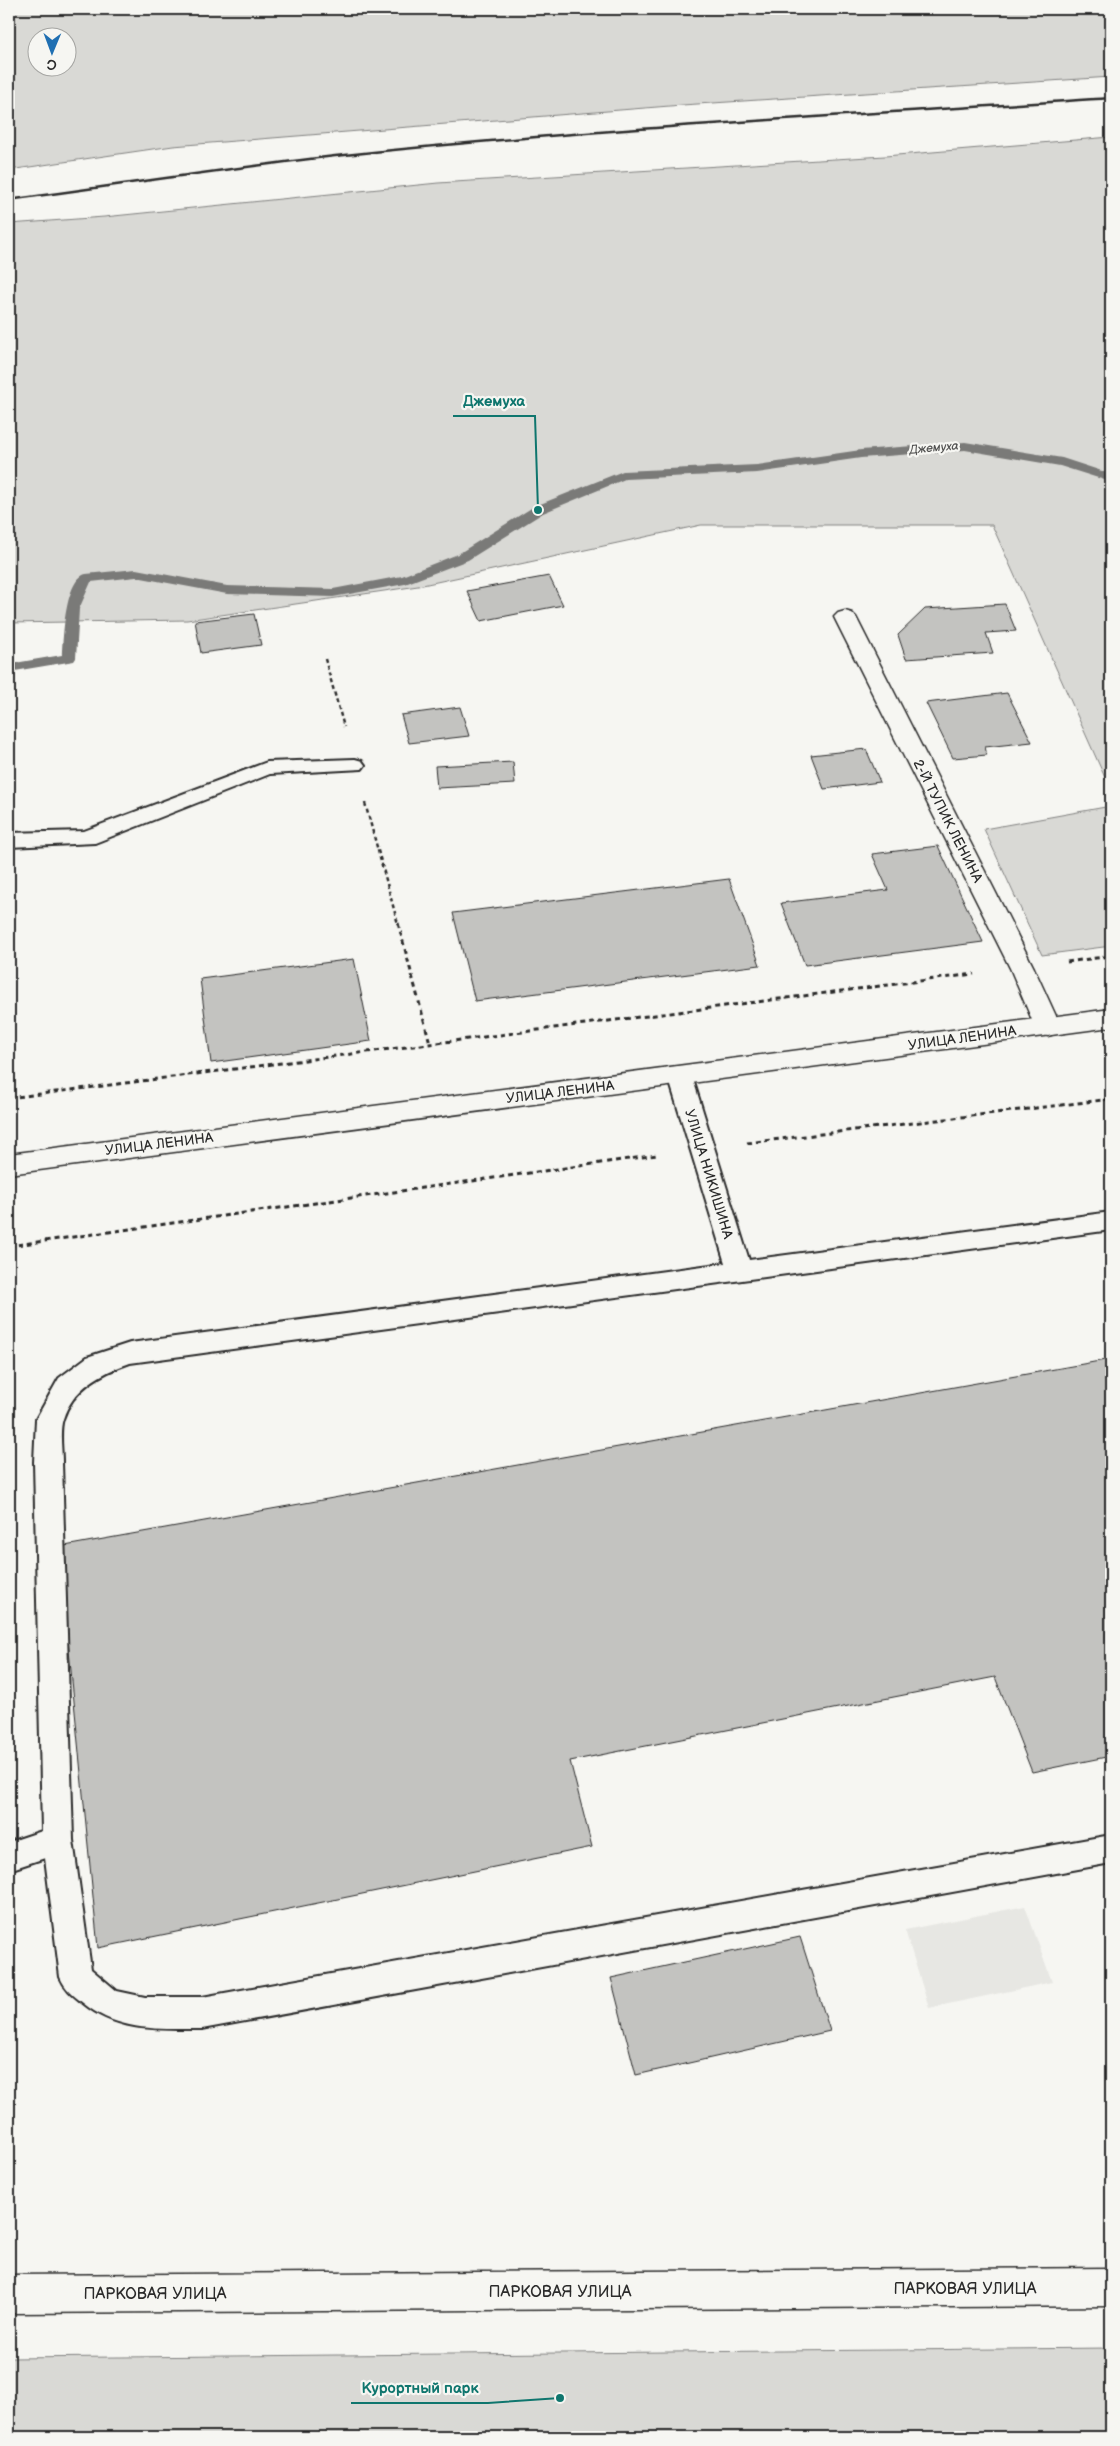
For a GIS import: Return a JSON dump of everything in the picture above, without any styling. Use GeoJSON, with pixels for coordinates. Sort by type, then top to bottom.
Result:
{"type":"FeatureCollection","features":[{"type":"Feature","properties":{"kind":"street","name":"2-Й ТУПИК ЛЕНИНА"},"geometry":{"type":"LineString","coordinates":[[845,616],[1022,968],[1048,1027]]}},
{"type":"Feature","properties":{"kind":"street","name":"УЛИЦА ЛЕНИНА"},"geometry":{"type":"LineString","coordinates":[[9,1164],[1111,1018]]}},
{"type":"Feature","properties":{"kind":"street","name":"ПАРКОВАЯ УЛИЦА"},"geometry":{"type":"LineString","coordinates":[[9,2294],[1111,2287]]}},
{"type":"Feature","properties":{"kind":"lane"},"geometry":{"type":"LineString","coordinates":[[9,840],[87,838],[267,768],[354,765]]}},
{"type":"Feature","properties":{"kind":"lane","name":"УЛИЦА НИКИШИНА"},"geometry":{"type":"LineString","coordinates":[[680,1076],[740,1271]]}},
{"type":"Feature","properties":{"kind":"lane"},"geometry":{"type":"LineString","coordinates":[[1111,1221],[130,1353],[96,1364],[68,1385],[49,1419],[58,1840],[76,1977],[109,2004],[145,2014],[202,2013],[1111,1850]]}},
{"type":"Feature","properties":{"kind":"lane"},"geometry":{"type":"LineString","coordinates":[[9,1856],[58,1840]]}},
{"type":"Feature","properties":{"kind":"path"},"geometry":{"type":"LineString","coordinates":[[325,658],[430,1043]]}},
{"type":"Feature","properties":{"kind":"path"},"geometry":{"type":"LineString","coordinates":[[9,1098],[1111,956]]}},
{"type":"Feature","properties":{"kind":"path"},"geometry":{"type":"LineString","coordinates":[[9,1246],[701,1149],[1111,1099]]}},
{"type":"Feature","properties":{"kind":"shaded area"},"geometry":{"type":"Polygon","coordinates":[[[9,9],[1111,9],[1111,77],[682,105],[173,146],[9,170],[9,9]]]}},
{"type":"Feature","properties":{"kind":"shaded area"},"geometry":{"type":"Polygon","coordinates":[[[1111,137],[1111,791],[992,525],[701,525],[418,586],[187,620],[9,623],[9,224],[104,217],[438,183],[885,156],[1111,137]]]}},
{"type":"Feature","properties":{"kind":"shaded area"},"geometry":{"type":"Polygon","coordinates":[[[1111,806],[1111,946],[1042,955],[984,829],[1111,806]]]}},
{"type":"Feature","properties":{"kind":"shaded area"},"geometry":{"type":"Polygon","coordinates":[[[1025,1906],[1052,1982],[929,2008],[905,1930],[1025,1906]]]}},
{"type":"Feature","properties":{"kind":"shaded area"},"geometry":{"type":"Polygon","coordinates":[[[1111,2348],[1111,2437],[9,2437],[9,2358],[1111,2348]]]}},
{"type":"Feature","properties":{"kind":"building"},"geometry":{"type":"Polygon","coordinates":[[[549,576],[563,605],[481,621],[467,591],[549,576]]]}},
{"type":"Feature","properties":{"kind":"building"},"geometry":{"type":"Polygon","coordinates":[[[1005,604],[1016,631],[986,633],[993,653],[906,659],[898,635],[925,609],[1005,604]]]}},
{"type":"Feature","properties":{"kind":"building"},"geometry":{"type":"Polygon","coordinates":[[[254,614],[261,645],[201,653],[195,621],[254,614]]]}},
{"type":"Feature","properties":{"kind":"building"},"geometry":{"type":"Polygon","coordinates":[[[1007,693],[1032,742],[985,747],[987,755],[953,758],[926,703],[1007,693]]]}},
{"type":"Feature","properties":{"kind":"building"},"geometry":{"type":"Polygon","coordinates":[[[460,707],[469,736],[409,743],[401,715],[460,707]]]}},
{"type":"Feature","properties":{"kind":"building"},"geometry":{"type":"Polygon","coordinates":[[[866,749],[880,782],[824,789],[811,755],[866,749]]]}},
{"type":"Feature","properties":{"kind":"building"},"geometry":{"type":"Polygon","coordinates":[[[513,762],[515,784],[437,788],[435,766],[513,762]]]}},
{"type":"Feature","properties":{"kind":"building"},"geometry":{"type":"Polygon","coordinates":[[[938,846],[983,942],[805,965],[781,903],[888,890],[872,854],[938,846]]]}},
{"type":"Feature","properties":{"kind":"building"},"geometry":{"type":"Polygon","coordinates":[[[729,879],[760,965],[475,1001],[453,913],[729,879]]]}},
{"type":"Feature","properties":{"kind":"building"},"geometry":{"type":"Polygon","coordinates":[[[354,959],[371,1041],[211,1063],[200,979],[354,959]]]}},
{"type":"Feature","properties":{"kind":"building"},"geometry":{"type":"Polygon","coordinates":[[[1111,1359],[1111,1756],[1032,1772],[995,1677],[570,1761],[592,1847],[98,1948],[59,1547],[1111,1359]]]}},
{"type":"Feature","properties":{"kind":"building"},"geometry":{"type":"Polygon","coordinates":[[[800,1937],[830,2031],[636,2075],[611,1978],[800,1937]]]}},
{"type":"Feature","properties":{"kind":"waterway","name":"Джемуха"},"geometry":{"type":"LineString","coordinates":[[9,668],[69,658],[72,609],[86,578],[136,573],[227,590],[333,593],[405,580],[463,557],[538,510],[623,475],[757,469],[861,454],[965,446],[1062,462],[1111,478]]}},
{"type":"Feature","properties":{"kind":"railway"},"geometry":{"type":"LineString","coordinates":[[9,200],[261,165],[441,145],[728,123],[1111,98]]}},
{"type":"Feature","properties":{"kind":"place","name":"Джемуха"},"geometry":{"type":"Point","coordinates":[538,510]}},
{"type":"Feature","properties":{"kind":"place","name":"Курортный парк"},"geometry":{"type":"Point","coordinates":[560,2398]}}]}
